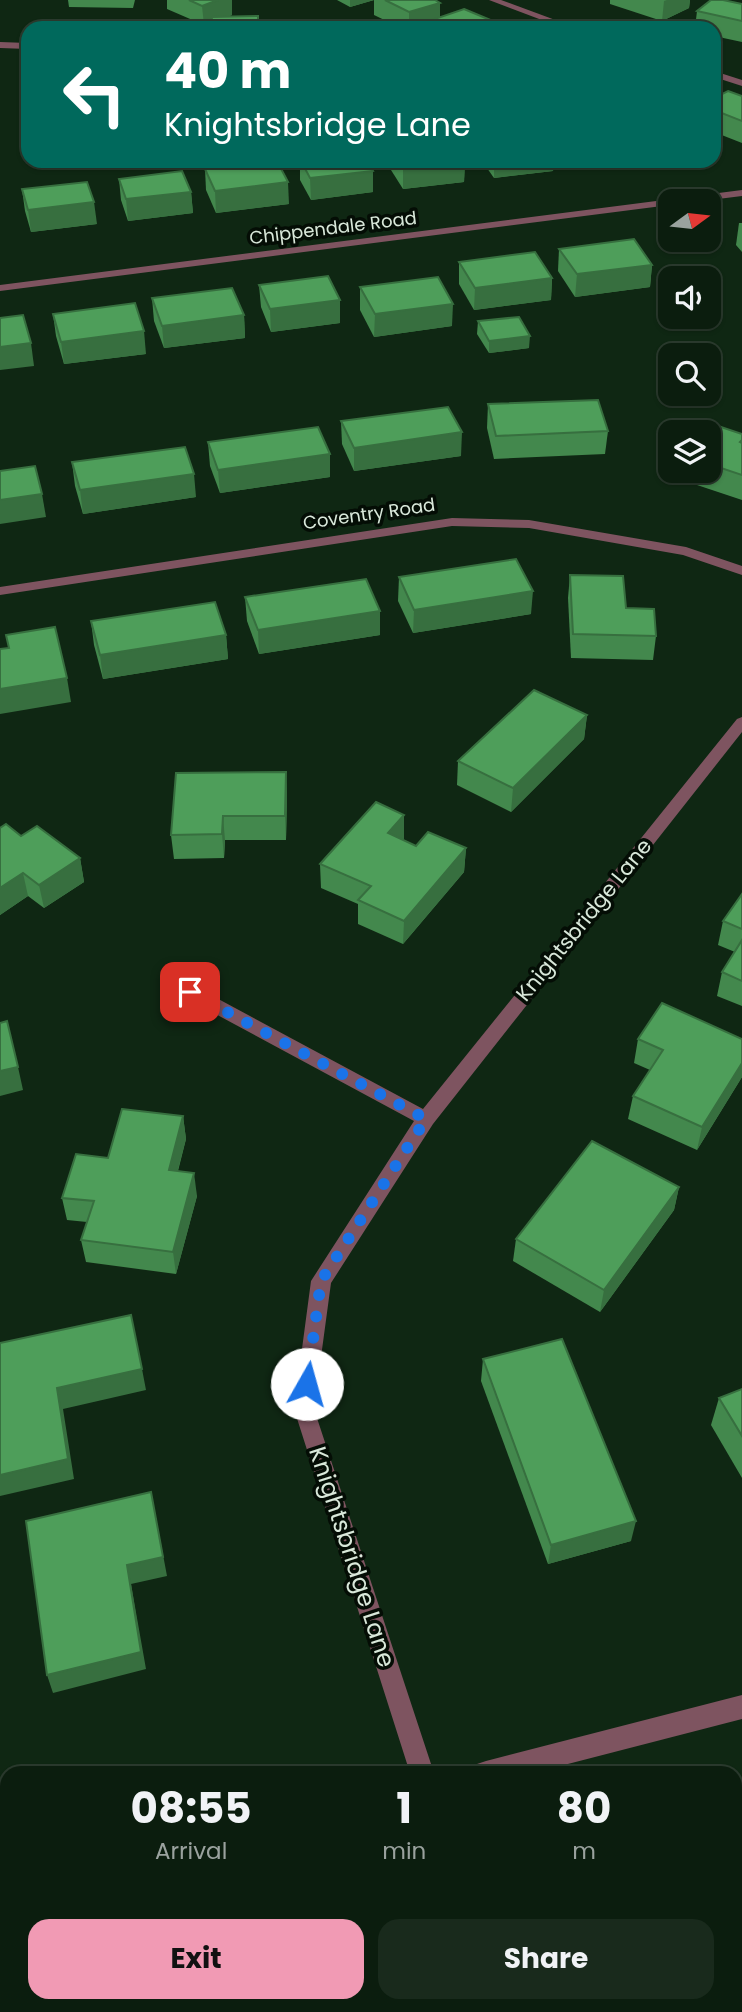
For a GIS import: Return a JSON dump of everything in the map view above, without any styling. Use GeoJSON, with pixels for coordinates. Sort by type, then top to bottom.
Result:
{"type":"FeatureCollection","features":[{"type":"Feature","properties":{"kind":"street"},"geometry":{"type":"LineString","coordinates":[[493,0],[552,21]]}},
{"type":"Feature","properties":{"kind":"street"},"geometry":{"type":"LineString","coordinates":[[0,45],[21,46]]}},
{"type":"Feature","properties":{"kind":"street"},"geometry":{"type":"LineString","coordinates":[[721,76],[742,83]]}},
{"type":"Feature","properties":{"kind":"street"},"geometry":{"type":"LineString","coordinates":[[721,196],[742,193]]}},
{"type":"Feature","properties":{"kind":"street","name":"Chippendale Road"},"geometry":{"type":"LineString","coordinates":[[0,288],[658,204]]}},
{"type":"Feature","properties":{"kind":"street","name":"Coventry Road"},"geometry":{"type":"LineString","coordinates":[[0,591],[452,522],[529,524],[686,551],[742,571]]}},
{"type":"Feature","properties":{"kind":"street","name":"Knightsbridge Lane"},"geometry":{"type":"LineString","coordinates":[[420,1766],[304,1409],[321,1281],[426,1119],[742,722]]}},
{"type":"Feature","properties":{"kind":"street"},"geometry":{"type":"LineString","coordinates":[[190,992],[426,1119]]}},
{"type":"Feature","properties":{"kind":"street"},"geometry":{"type":"LineString","coordinates":[[513,1766],[742,1707]]}},
{"type":"Feature","properties":{"kind":"building"},"geometry":{"type":"Polygon","coordinates":[[[189,0],[218,0],[202,6],[189,0]]]}},
{"type":"Feature","properties":{"kind":"building"},"geometry":{"type":"Polygon","coordinates":[[[385,0],[435,0],[440,3],[409,12],[385,0]]]}},
{"type":"Feature","properties":{"kind":"building"},"geometry":{"type":"Polygon","coordinates":[[[711,0],[742,4],[742,21],[697,11],[711,0]]]}},
{"type":"Feature","properties":{"kind":"building"},"geometry":{"type":"Polygon","coordinates":[[[464,9],[488,19],[482,21],[429,21],[464,9]]]}},
{"type":"Feature","properties":{"kind":"building"},"geometry":{"type":"Polygon","coordinates":[[[258,16],[258,21],[212,21],[212,17],[258,16]]]}},
{"type":"Feature","properties":{"kind":"building"},"geometry":{"type":"Polygon","coordinates":[[[728,91],[742,96],[742,121],[721,113],[721,94],[728,91]]]}},
{"type":"Feature","properties":{"kind":"building"},"geometry":{"type":"Polygon","coordinates":[[[281,168],[288,182],[215,191],[205,169],[281,168]]]}},
{"type":"Feature","properties":{"kind":"building"},"geometry":{"type":"Polygon","coordinates":[[[305,168],[371,168],[373,171],[310,178],[305,168]]]}},
{"type":"Feature","properties":{"kind":"building"},"geometry":{"type":"Polygon","coordinates":[[[182,171],[191,192],[126,199],[119,179],[182,171]]]}},
{"type":"Feature","properties":{"kind":"building"},"geometry":{"type":"Polygon","coordinates":[[[87,182],[94,202],[28,210],[22,189],[87,182]]]}},
{"type":"Feature","properties":{"kind":"building"},"geometry":{"type":"Polygon","coordinates":[[[634,239],[652,265],[577,274],[559,249],[634,239]]]}},
{"type":"Feature","properties":{"kind":"building"},"geometry":{"type":"Polygon","coordinates":[[[535,252],[552,278],[475,288],[459,262],[535,252]]]}},
{"type":"Feature","properties":{"kind":"building"},"geometry":{"type":"Polygon","coordinates":[[[328,276],[340,300],[270,309],[259,285],[328,276]]]}},
{"type":"Feature","properties":{"kind":"building"},"geometry":{"type":"Polygon","coordinates":[[[438,277],[453,304],[375,314],[360,287],[438,277]]]}},
{"type":"Feature","properties":{"kind":"building"},"geometry":{"type":"Polygon","coordinates":[[[232,288],[244,315],[162,326],[152,298],[232,288]]]}},
{"type":"Feature","properties":{"kind":"building"},"geometry":{"type":"Polygon","coordinates":[[[135,303],[144,331],[61,342],[53,314],[135,303]]]}},
{"type":"Feature","properties":{"kind":"building"},"geometry":{"type":"Polygon","coordinates":[[[23,315],[31,343],[0,347],[0,318],[23,315]]]}},
{"type":"Feature","properties":{"kind":"building"},"geometry":{"type":"Polygon","coordinates":[[[519,317],[530,336],[489,341],[478,321],[519,317]]]}},
{"type":"Feature","properties":{"kind":"building"},"geometry":{"type":"Polygon","coordinates":[[[598,400],[608,431],[496,436],[488,404],[598,400]]]}},
{"type":"Feature","properties":{"kind":"building"},"geometry":{"type":"Polygon","coordinates":[[[448,407],[462,432],[354,448],[341,421],[448,407]]]}},
{"type":"Feature","properties":{"kind":"building"},"geometry":{"type":"Polygon","coordinates":[[[318,427],[330,454],[218,470],[208,442],[318,427]]]}},
{"type":"Feature","properties":{"kind":"building"},"geometry":{"type":"Polygon","coordinates":[[[721,427],[742,434],[742,475],[721,468],[721,427]]]}},
{"type":"Feature","properties":{"kind":"building"},"geometry":{"type":"Polygon","coordinates":[[[185,447],[194,474],[80,490],[72,462],[185,447]]]}},
{"type":"Feature","properties":{"kind":"building"},"geometry":{"type":"Polygon","coordinates":[[[35,466],[42,494],[0,500],[0,471],[35,466]]]}},
{"type":"Feature","properties":{"kind":"building"},"geometry":{"type":"Polygon","coordinates":[[[516,559],[533,591],[414,610],[399,577],[516,559]]]}},
{"type":"Feature","properties":{"kind":"building"},"geometry":{"type":"Polygon","coordinates":[[[570,575],[623,576],[626,608],[654,609],[656,636],[573,634],[570,575]]]}},
{"type":"Feature","properties":{"kind":"building"},"geometry":{"type":"Polygon","coordinates":[[[366,579],[380,611],[258,630],[245,597],[366,579]]]}},
{"type":"Feature","properties":{"kind":"building"},"geometry":{"type":"Polygon","coordinates":[[[215,602],[226,635],[100,655],[91,621],[215,602]]]}},
{"type":"Feature","properties":{"kind":"building"},"geometry":{"type":"Polygon","coordinates":[[[55,627],[67,678],[0,689],[0,649],[9,648],[6,635],[55,627]]]}},
{"type":"Feature","properties":{"kind":"building"},"geometry":{"type":"Polygon","coordinates":[[[534,690],[587,715],[513,788],[458,761],[534,690]]]}},
{"type":"Feature","properties":{"kind":"building"},"geometry":{"type":"Polygon","coordinates":[[[286,772],[285,816],[223,816],[222,834],[171,835],[176,773],[286,772]]]}},
{"type":"Feature","properties":{"kind":"building"},"geometry":{"type":"Polygon","coordinates":[[[376,802],[404,815],[388,833],[416,846],[428,832],[466,848],[404,921],[358,900],[371,886],[320,864],[376,802]]]}},
{"type":"Feature","properties":{"kind":"building"},"geometry":{"type":"Polygon","coordinates":[[[6,824],[21,836],[37,826],[80,858],[39,885],[23,873],[0,888],[0,828],[6,824]]]}},
{"type":"Feature","properties":{"kind":"building"},"geometry":{"type":"Polygon","coordinates":[[[742,894],[742,929],[723,921],[742,894]]]}},
{"type":"Feature","properties":{"kind":"building"},"geometry":{"type":"Polygon","coordinates":[[[742,940],[742,981],[722,972],[742,940]]]}},
{"type":"Feature","properties":{"kind":"building"},"geometry":{"type":"Polygon","coordinates":[[[662,1003],[742,1039],[742,1063],[702,1127],[633,1096],[663,1050],[638,1039],[662,1003]]]}},
{"type":"Feature","properties":{"kind":"building"},"geometry":{"type":"Polygon","coordinates":[[[7,1021],[18,1067],[0,1071],[0,1023],[7,1021]]]}},
{"type":"Feature","properties":{"kind":"building"},"geometry":{"type":"Polygon","coordinates":[[[122,1109],[183,1116],[169,1170],[194,1173],[173,1252],[81,1240],[94,1201],[62,1198],[76,1154],[108,1158],[122,1109]]]}},
{"type":"Feature","properties":{"kind":"building"},"geometry":{"type":"Polygon","coordinates":[[[592,1141],[679,1187],[604,1290],[516,1239],[592,1141]]]}},
{"type":"Feature","properties":{"kind":"building"},"geometry":{"type":"Polygon","coordinates":[[[131,1315],[142,1369],[57,1388],[68,1459],[0,1475],[0,1343],[131,1315]]]}},
{"type":"Feature","properties":{"kind":"building"},"geometry":{"type":"Polygon","coordinates":[[[562,1339],[636,1521],[551,1545],[483,1359],[562,1339]]]}},
{"type":"Feature","properties":{"kind":"building"},"geometry":{"type":"Polygon","coordinates":[[[742,1389],[742,1436],[719,1398],[742,1389]]]}},
{"type":"Feature","properties":{"kind":"building"},"geometry":{"type":"Polygon","coordinates":[[[151,1492],[163,1557],[127,1565],[141,1652],[47,1675],[26,1521],[151,1492]]]}},
{"type":"Feature","properties":{"kind":"route"},"geometry":{"type":"LineString","coordinates":[[190,992],[426,1119],[321,1281],[307,1384]]}}]}
